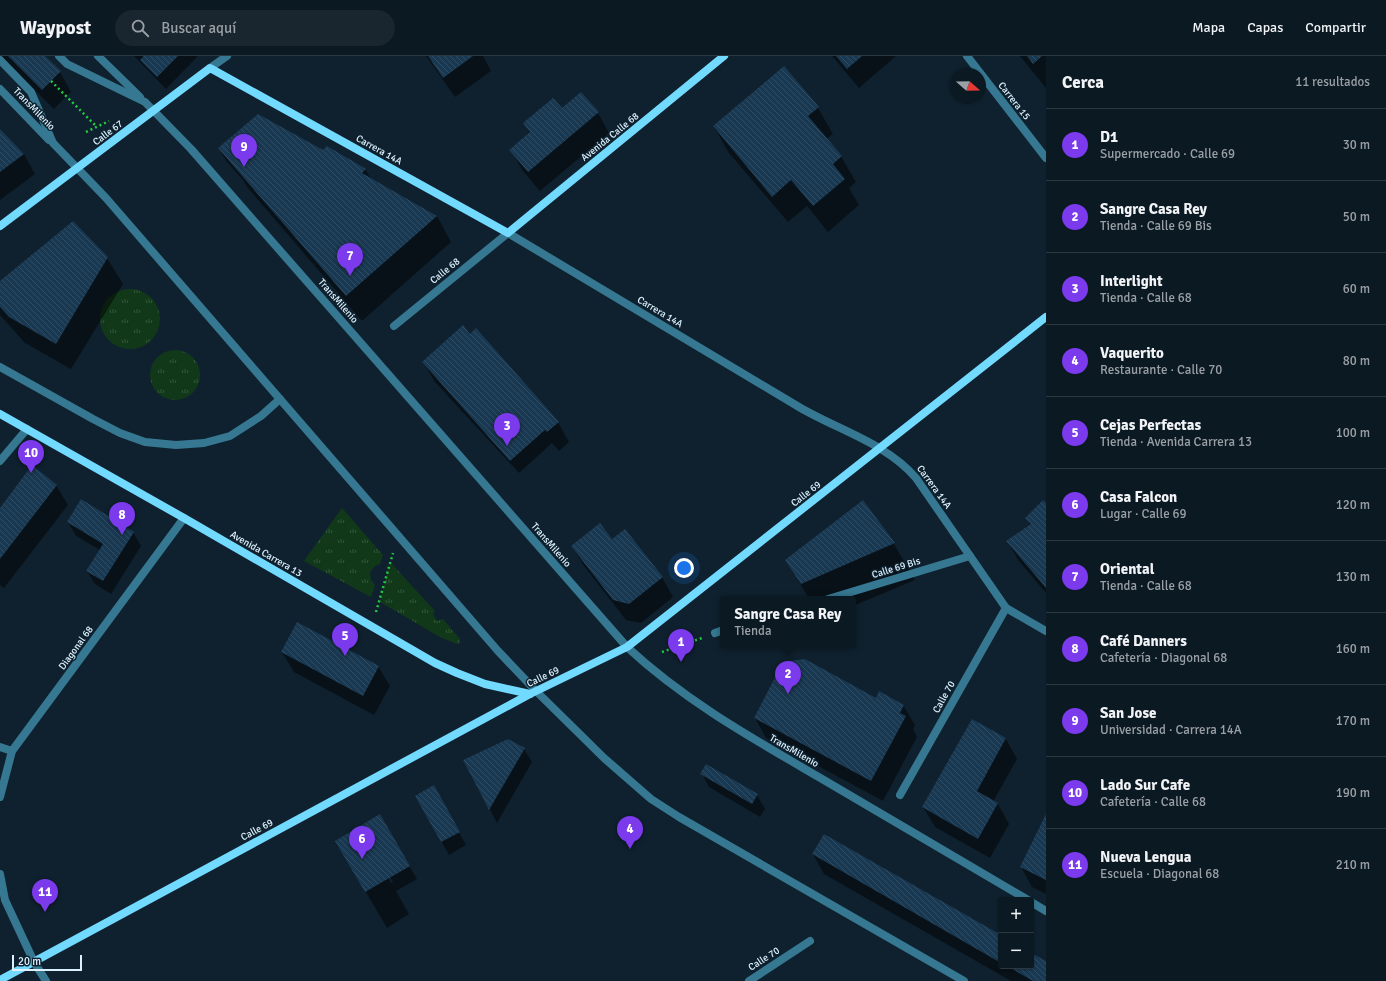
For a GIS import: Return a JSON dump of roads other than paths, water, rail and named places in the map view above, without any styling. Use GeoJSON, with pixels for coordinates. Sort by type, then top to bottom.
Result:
{"type":"FeatureCollection","features":[{"type":"Feature","properties":{"kind":"street","name":"TransMilenio"},"geometry":{"type":"LineString","coordinates":[[60,56],[67,64],[145,102]]}},
{"type":"Feature","properties":{"kind":"street","name":"TransMilenio"},"geometry":{"type":"LineString","coordinates":[[98,56],[191,149],[627,647],[680,692],[728,724],[1023,897]]}},
{"type":"Feature","properties":{"kind":"street","name":"Calle 67"},"geometry":{"type":"LineString","coordinates":[[0,226],[227,56]]}},
{"type":"Feature","properties":{"kind":"street","name":"Avenida Calle 68"},"geometry":{"type":"LineString","coordinates":[[508,232],[724,56]]}},
{"type":"Feature","properties":{"kind":"street","name":"Carrera 15"},"geometry":{"type":"LineString","coordinates":[[966,56],[1046,158]]}},
{"type":"Feature","properties":{"kind":"street","name":"TransMilenio"},"geometry":{"type":"LineString","coordinates":[[0,60],[31,92],[53,143]]}},
{"type":"Feature","properties":{"kind":"street","name":"Carrera 14A"},"geometry":{"type":"LineString","coordinates":[[210,68],[508,232],[810,414],[880,448],[895,457],[907,467],[916,478],[1006,608],[1046,631]]}},
{"type":"Feature","properties":{"kind":"street","name":"TransMilenio"},"geometry":{"type":"LineString","coordinates":[[0,89],[106,198],[533,693],[604,758],[651,798],[686,821],[964,981]]}},
{"type":"Feature","properties":{"kind":"street","name":"Calle 68"},"geometry":{"type":"LineString","coordinates":[[394,326],[508,232]]}},
{"type":"Feature","properties":{"kind":"street","name":"Calle 69"},"geometry":{"type":"LineString","coordinates":[[0,980],[533,693],[627,647],[1046,317]]}},
{"type":"Feature","properties":{"kind":"street"},"geometry":{"type":"LineString","coordinates":[[0,367],[93,420],[120,433],[145,442],[176,445],[204,443],[230,436],[261,416],[280,399]]}},
{"type":"Feature","properties":{"kind":"street","name":"Avenida Carrera 13"},"geometry":{"type":"LineString","coordinates":[[0,414],[435,663],[486,684],[533,693]]}},
{"type":"Feature","properties":{"kind":"street"},"geometry":{"type":"LineString","coordinates":[[0,461],[27,429]]}},
{"type":"Feature","properties":{"kind":"street","name":"Diagonal 68"},"geometry":{"type":"LineString","coordinates":[[0,797],[12,751],[184,518]]}},
{"type":"Feature","properties":{"kind":"street","name":"Calle 69 Bis"},"geometry":{"type":"LineString","coordinates":[[838,596],[970,556]]}},
{"type":"Feature","properties":{"kind":"street","name":"Calle 70"},"geometry":{"type":"LineString","coordinates":[[900,796],[1006,608]]}},
{"type":"Feature","properties":{"kind":"street"},"geometry":{"type":"LineString","coordinates":[[0,747],[12,751]]}},
{"type":"Feature","properties":{"kind":"street"},"geometry":{"type":"LineString","coordinates":[[0,874],[4,900],[34,962],[46,981]]}},
{"type":"Feature","properties":{"kind":"street"},"geometry":{"type":"LineString","coordinates":[[1034,904],[1046,911]]}},
{"type":"Feature","properties":{"kind":"street","name":"Calle 70"},"geometry":{"type":"LineString","coordinates":[[749,981],[810,941]]}},
{"type":"Feature","properties":{"kind":"place","name":"San Jose"},"geometry":{"type":"Point","coordinates":[244,167]}},
{"type":"Feature","properties":{"kind":"place","name":"Oriental"},"geometry":{"type":"Point","coordinates":[350,276]}},
{"type":"Feature","properties":{"kind":"place","name":"Interlight"},"geometry":{"type":"Point","coordinates":[507,446]}},
{"type":"Feature","properties":{"kind":"place","name":"Lado Sur Cafe"},"geometry":{"type":"Point","coordinates":[31,473]}},
{"type":"Feature","properties":{"kind":"place","name":"Café Danners"},"geometry":{"type":"Point","coordinates":[122,535]}},
{"type":"Feature","properties":{"kind":"place","name":"Cejas Perfectas"},"geometry":{"type":"Point","coordinates":[345,656]}},
{"type":"Feature","properties":{"kind":"place","name":"D1"},"geometry":{"type":"Point","coordinates":[681,662]}},
{"type":"Feature","properties":{"kind":"place","name":"Sangre Casa Rey"},"geometry":{"type":"Point","coordinates":[788,694]}},
{"type":"Feature","properties":{"kind":"place","name":"Vaquerito"},"geometry":{"type":"Point","coordinates":[630,849]}},
{"type":"Feature","properties":{"kind":"place","name":"Casa Falcon"},"geometry":{"type":"Point","coordinates":[362,859]}},
{"type":"Feature","properties":{"kind":"place","name":"Nueva Lengua"},"geometry":{"type":"Point","coordinates":[45,912]}}]}
